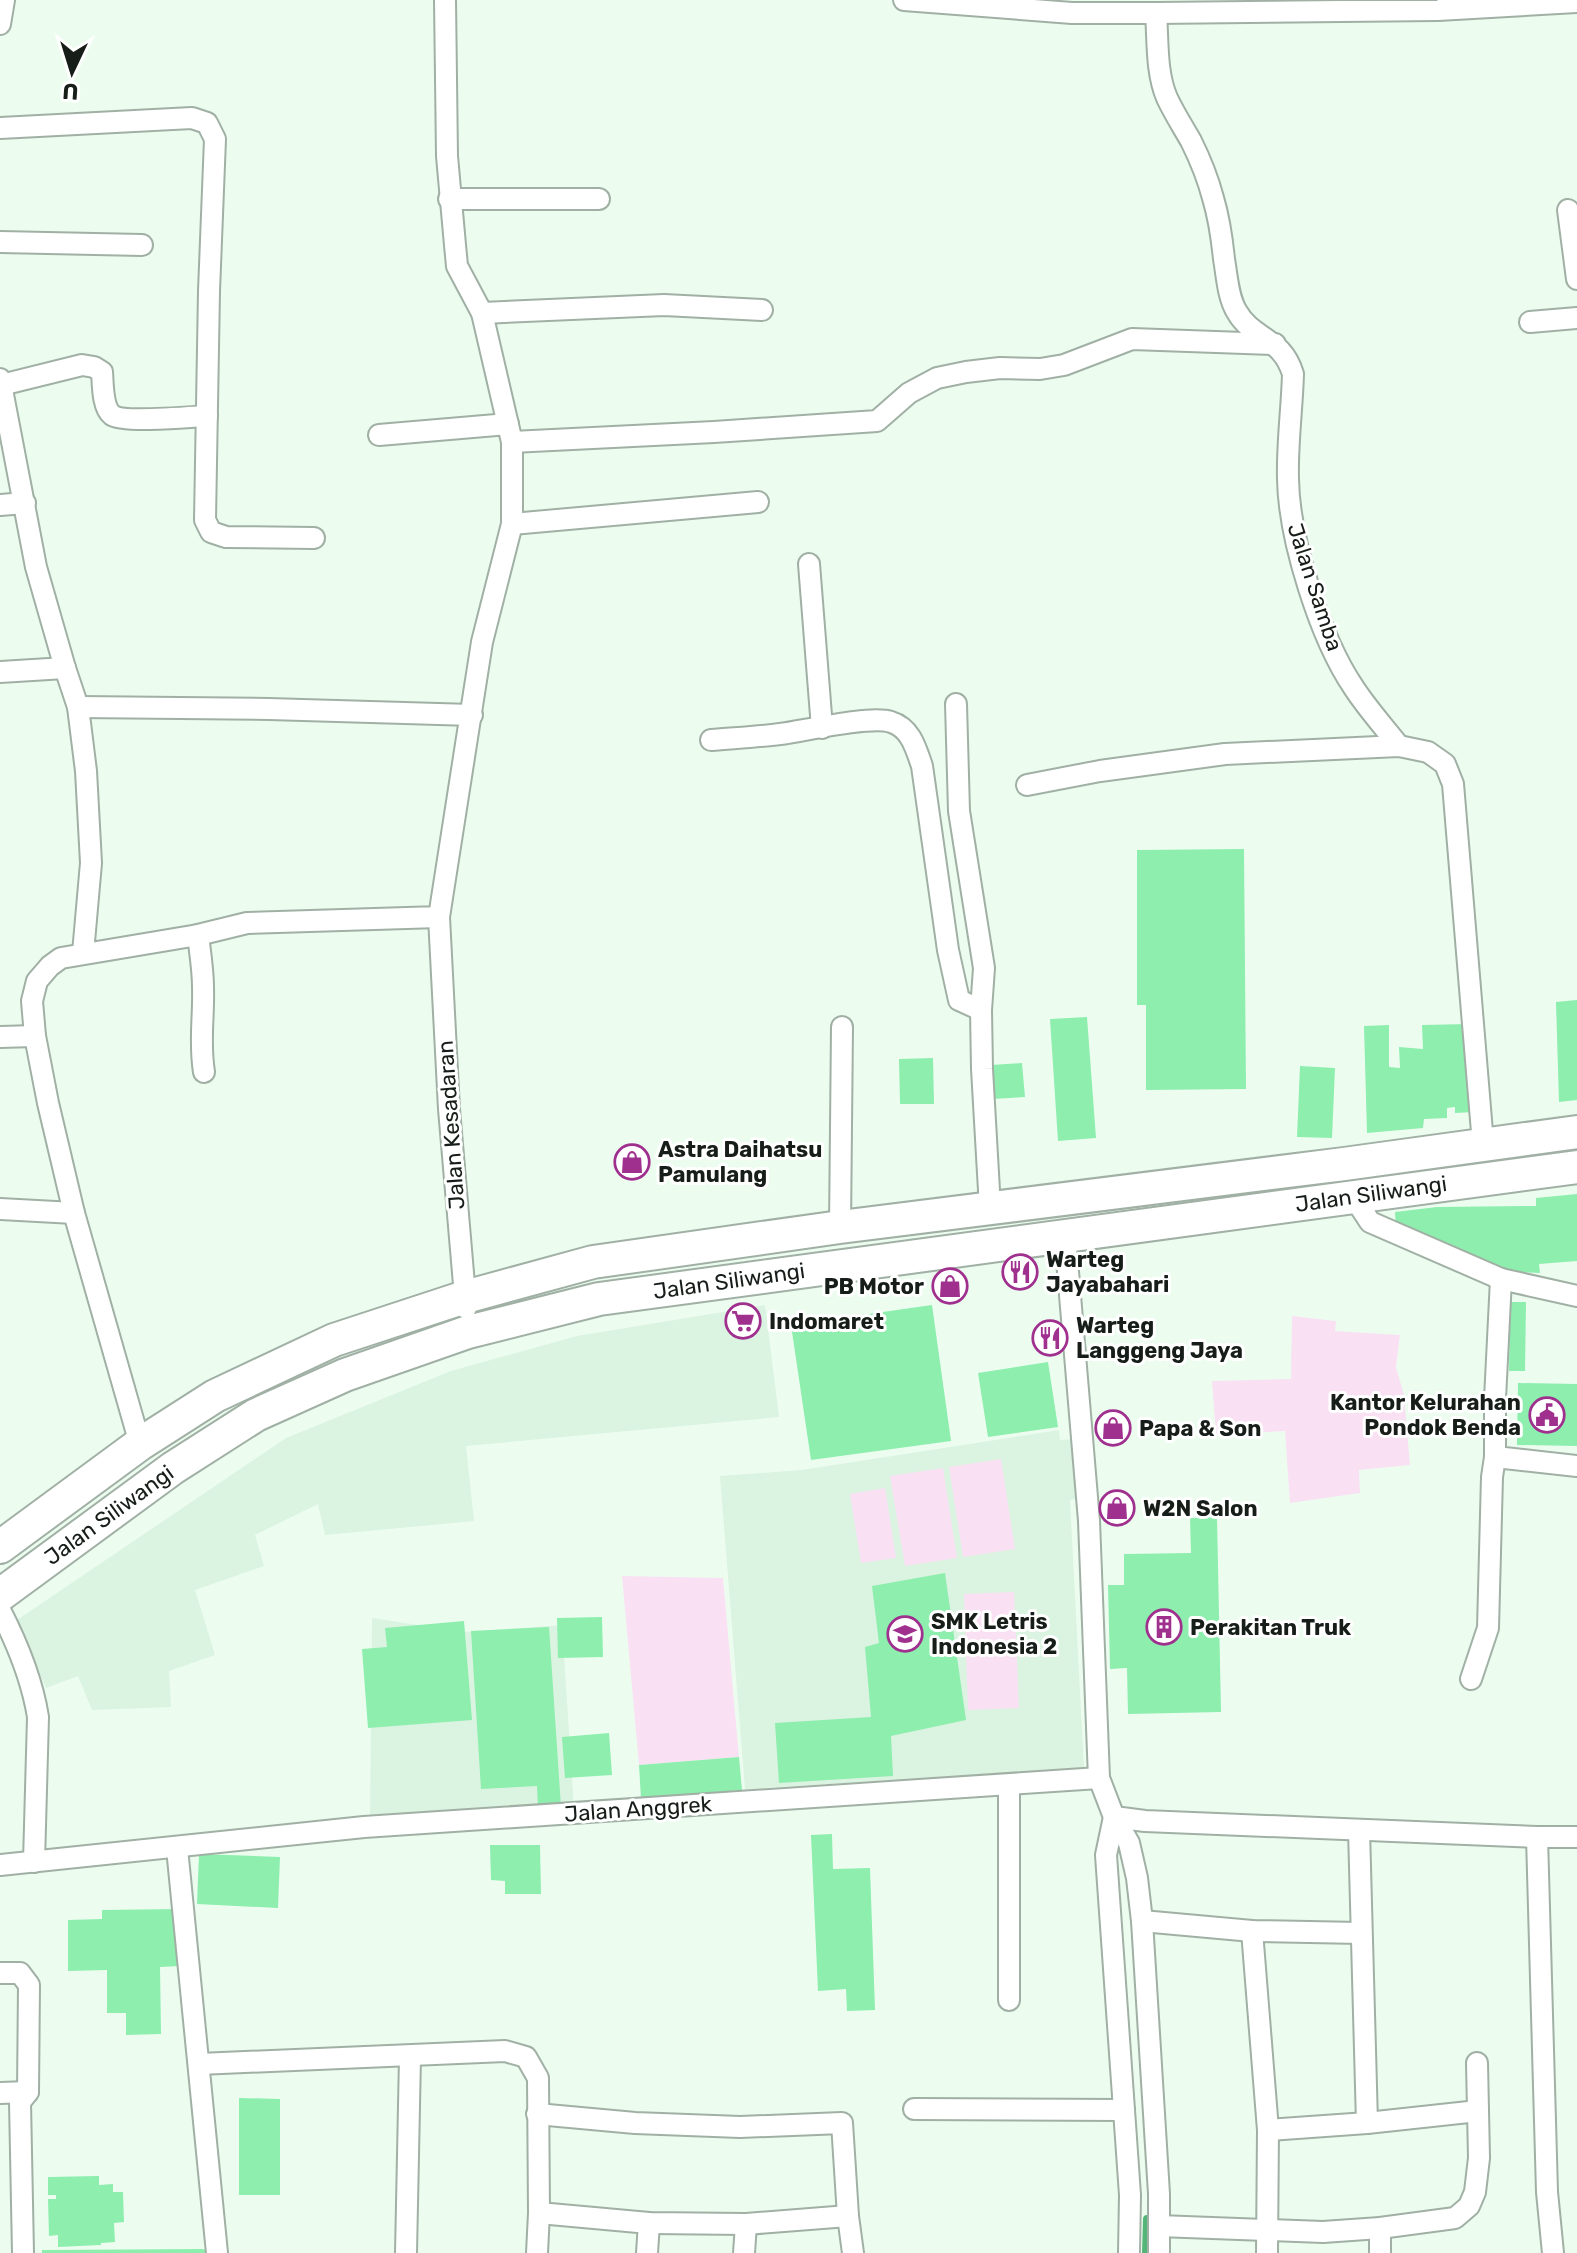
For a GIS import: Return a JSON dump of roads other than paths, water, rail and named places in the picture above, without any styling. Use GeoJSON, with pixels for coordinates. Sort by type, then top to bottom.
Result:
{"type":"FeatureCollection","features":[{"type":"Feature","properties":{"kind":"main road","name":"Jalan Siliwangi"},"geometry":{"type":"LineString","coordinates":[[0,1547],[140,1444],[215,1396],[334,1340],[465,1297],[593,1262],[1577,1132]]}},
{"type":"Feature","properties":{"kind":"main road","name":"Jalan Siliwangi"},"geometry":{"type":"LineString","coordinates":[[0,1595],[173,1468],[256,1415],[345,1375],[468,1332],[599,1299],[1577,1167]]}},
{"type":"Feature","properties":{"kind":"street"},"geometry":{"type":"LineString","coordinates":[[0,24],[4,0]]}},
{"type":"Feature","properties":{"kind":"street","name":"Jalan Kesadaran"},"geometry":{"type":"LineString","coordinates":[[445,0],[449,199],[457,266],[482,313],[510,433],[512,524],[482,642],[439,917],[449,1109],[468,1332]]}},
{"type":"Feature","properties":{"kind":"street"},"geometry":{"type":"LineString","coordinates":[[904,0],[1072,6],[1156,13],[1438,10],[1568,1]]}},
{"type":"Feature","properties":{"kind":"street","name":"Jalan Samba"},"geometry":{"type":"LineString","coordinates":[[1156,13],[1166,96],[1192,142],[1213,198],[1236,312],[1248,326],[1275,344],[1288,360],[1293,374],[1288,478],[1299,554],[1330,646],[1354,688],[1399,746]]}},
{"type":"Feature","properties":{"kind":"street"},"geometry":{"type":"LineString","coordinates":[[0,128],[192,118],[207,123],[215,139],[205,520],[211,532],[226,537],[314,538]]}},
{"type":"Feature","properties":{"kind":"street"},"geometry":{"type":"LineString","coordinates":[[449,199],[599,199]]}},
{"type":"Feature","properties":{"kind":"street"},"geometry":{"type":"LineString","coordinates":[[1568,210],[1577,279]]}},
{"type":"Feature","properties":{"kind":"street"},"geometry":{"type":"LineString","coordinates":[[0,242],[142,245]]}},
{"type":"Feature","properties":{"kind":"street"},"geometry":{"type":"LineString","coordinates":[[482,313],[664,305],[762,310]]}},
{"type":"Feature","properties":{"kind":"street"},"geometry":{"type":"LineString","coordinates":[[1530,322],[1577,318]]}},
{"type":"Feature","properties":{"kind":"street"},"geometry":{"type":"LineString","coordinates":[[379,435],[714,432],[877,421],[909,393],[937,378],[1000,368],[1040,369],[1064,365],[1132,339],[1275,344]]}},
{"type":"Feature","properties":{"kind":"street"},"geometry":{"type":"LineString","coordinates":[[83,953],[91,863],[86,771],[78,707],[36,567],[1,382],[82,365],[102,372],[107,407],[112,415],[125,419],[207,416]]}},
{"type":"Feature","properties":{"kind":"street"},"geometry":{"type":"LineString","coordinates":[[512,524],[758,502]]}},
{"type":"Feature","properties":{"kind":"street"},"geometry":{"type":"LineString","coordinates":[[0,505],[25,503]]}},
{"type":"Feature","properties":{"kind":"street"},"geometry":{"type":"LineString","coordinates":[[809,564],[822,728]]}},
{"type":"Feature","properties":{"kind":"street"},"geometry":{"type":"LineString","coordinates":[[0,672],[65,668]]}},
{"type":"Feature","properties":{"kind":"street"},"geometry":{"type":"LineString","coordinates":[[956,704],[959,811],[984,968],[981,1010],[990,1208]]}},
{"type":"Feature","properties":{"kind":"street"},"geometry":{"type":"LineString","coordinates":[[78,707],[472,715]]}},
{"type":"Feature","properties":{"kind":"street"},"geometry":{"type":"LineString","coordinates":[[711,740],[872,720],[891,722],[905,731],[914,743],[922,766],[948,950],[959,1000],[981,1010]]}},
{"type":"Feature","properties":{"kind":"street"},"geometry":{"type":"LineString","coordinates":[[1027,785],[1100,771],[1225,754],[1399,746],[1428,752],[1445,764],[1453,784],[1483,1144]]}},
{"type":"Feature","properties":{"kind":"street"},"geometry":{"type":"LineString","coordinates":[[140,1444],[74,1213],[48,1103],[35,1036],[32,1001],[37,981],[61,958],[198,935],[247,923],[439,917]]}},
{"type":"Feature","properties":{"kind":"street"},"geometry":{"type":"LineString","coordinates":[[198,935],[203,984],[201,1051],[204,1072]]}},
{"type":"Feature","properties":{"kind":"street"},"geometry":{"type":"LineString","coordinates":[[840,1227],[842,1027]]}},
{"type":"Feature","properties":{"kind":"street"},"geometry":{"type":"LineString","coordinates":[[0,1037],[35,1036]]}},
{"type":"Feature","properties":{"kind":"street"},"geometry":{"type":"LineString","coordinates":[[1353,1196],[1370,1222],[1501,1279],[1577,1296]]}},
{"type":"Feature","properties":{"kind":"street"},"geometry":{"type":"LineString","coordinates":[[0,1209],[74,1213]]}},
{"type":"Feature","properties":{"kind":"street"},"geometry":{"type":"LineString","coordinates":[[1065,1236],[1089,1521],[1099,1778],[1114,1817],[1129,1843],[1137,1878],[1159,2194],[1159,2253]]}},
{"type":"Feature","properties":{"kind":"street"},"geometry":{"type":"LineString","coordinates":[[1471,1679],[1488,1628],[1501,1279]]}},
{"type":"Feature","properties":{"kind":"street"},"geometry":{"type":"LineString","coordinates":[[1495,1457],[1577,1466]]}},
{"type":"Feature","properties":{"kind":"street"},"geometry":{"type":"LineString","coordinates":[[0,1610],[22,1656],[35,1696],[38,1717],[34,1862]]}},
{"type":"Feature","properties":{"kind":"street","name":"Jalan Anggrek"},"geometry":{"type":"LineString","coordinates":[[0,1865],[364,1827],[1099,1778]]}},
{"type":"Feature","properties":{"kind":"street"},"geometry":{"type":"LineString","coordinates":[[1009,1785],[1009,2000]]}},
{"type":"Feature","properties":{"kind":"street"},"geometry":{"type":"LineString","coordinates":[[1114,1817],[1145,1821],[1577,1837]]}},
{"type":"Feature","properties":{"kind":"street"},"geometry":{"type":"LineString","coordinates":[[1114,1817],[1106,1855],[1130,2195],[1129,2253]]}},
{"type":"Feature","properties":{"kind":"street"},"geometry":{"type":"LineString","coordinates":[[1359,1830],[1367,2123]]}},
{"type":"Feature","properties":{"kind":"street"},"geometry":{"type":"LineString","coordinates":[[1537,1837],[1547,2192],[1553,2253]]}},
{"type":"Feature","properties":{"kind":"street"},"geometry":{"type":"LineString","coordinates":[[177,1848],[217,2253]]}},
{"type":"Feature","properties":{"kind":"street"},"geometry":{"type":"LineString","coordinates":[[1142,1921],[1252,1931],[1361,1933]]}},
{"type":"Feature","properties":{"kind":"street"},"geometry":{"type":"LineString","coordinates":[[1252,1931],[1268,2130],[1267,2253]]}},
{"type":"Feature","properties":{"kind":"street"},"geometry":{"type":"LineString","coordinates":[[0,1973],[20,1973],[29,1985],[28,2092],[20,2102],[23,2253]]}},
{"type":"Feature","properties":{"kind":"street"},"geometry":{"type":"LineString","coordinates":[[199,2064],[505,2051],[526,2057],[538,2078],[537,2253]]}},
{"type":"Feature","properties":{"kind":"street"},"geometry":{"type":"LineString","coordinates":[[406,2253],[410,2057]]}},
{"type":"Feature","properties":{"kind":"street"},"geometry":{"type":"LineString","coordinates":[[1159,2226],[1323,2232],[1455,2218],[1469,2206],[1475,2192],[1479,2158],[1477,2063]]}},
{"type":"Feature","properties":{"kind":"street"},"geometry":{"type":"LineString","coordinates":[[0,2093],[28,2092]]}},
{"type":"Feature","properties":{"kind":"street"},"geometry":{"type":"LineString","coordinates":[[914,2109],[1124,2110]]}},
{"type":"Feature","properties":{"kind":"street"},"geometry":{"type":"LineString","coordinates":[[1268,2130],[1478,2111]]}},
{"type":"Feature","properties":{"kind":"street"},"geometry":{"type":"LineString","coordinates":[[537,2114],[635,2123],[740,2127],[842,2123],[853,2253]]}},
{"type":"Feature","properties":{"kind":"street"},"geometry":{"type":"LineString","coordinates":[[1130,2195],[1159,2194]]}},
{"type":"Feature","properties":{"kind":"street"},"geometry":{"type":"LineString","coordinates":[[539,2213],[649,2223],[746,2224],[848,2216]]}},
{"type":"Feature","properties":{"kind":"street"},"geometry":{"type":"LineString","coordinates":[[647,2253],[649,2223]]}},
{"type":"Feature","properties":{"kind":"street"},"geometry":{"type":"LineString","coordinates":[[744,2253],[746,2224]]}},
{"type":"Feature","properties":{"kind":"street"},"geometry":{"type":"LineString","coordinates":[[1380,2228],[1380,2253]]}},
{"type":"Feature","properties":{"kind":"waterway"},"geometry":{"type":"LineString","coordinates":[[1146,2253],[1147,2219]]}},
{"type":"Feature","properties":{"kind":"place","name":"Astra Daihatsu Pamulang"},"geometry":{"type":"Point","coordinates":[632,1162]}},
{"type":"Feature","properties":{"kind":"place","name":"Warteg Jayabahari"},"geometry":{"type":"Point","coordinates":[1020,1272]}},
{"type":"Feature","properties":{"kind":"place","name":"PB Motor"},"geometry":{"type":"Point","coordinates":[950,1286]}},
{"type":"Feature","properties":{"kind":"place","name":"Indomaret"},"geometry":{"type":"Point","coordinates":[743,1321]}},
{"type":"Feature","properties":{"kind":"place","name":"Warteg Langgeng Jaya"},"geometry":{"type":"Point","coordinates":[1050,1338]}},
{"type":"Feature","properties":{"kind":"place","name":"Kantor Kelurahan Pondok Benda"},"geometry":{"type":"Point","coordinates":[1547,1415]}},
{"type":"Feature","properties":{"kind":"place","name":"Papa & Son"},"geometry":{"type":"Point","coordinates":[1113,1428]}},
{"type":"Feature","properties":{"kind":"place","name":"W2N Salon"},"geometry":{"type":"Point","coordinates":[1117,1508]}},
{"type":"Feature","properties":{"kind":"place","name":"Perakitan Truk"},"geometry":{"type":"Point","coordinates":[1164,1627]}},
{"type":"Feature","properties":{"kind":"place","name":"SMK Letris Indonesia 2"},"geometry":{"type":"Point","coordinates":[905,1634]}}]}
